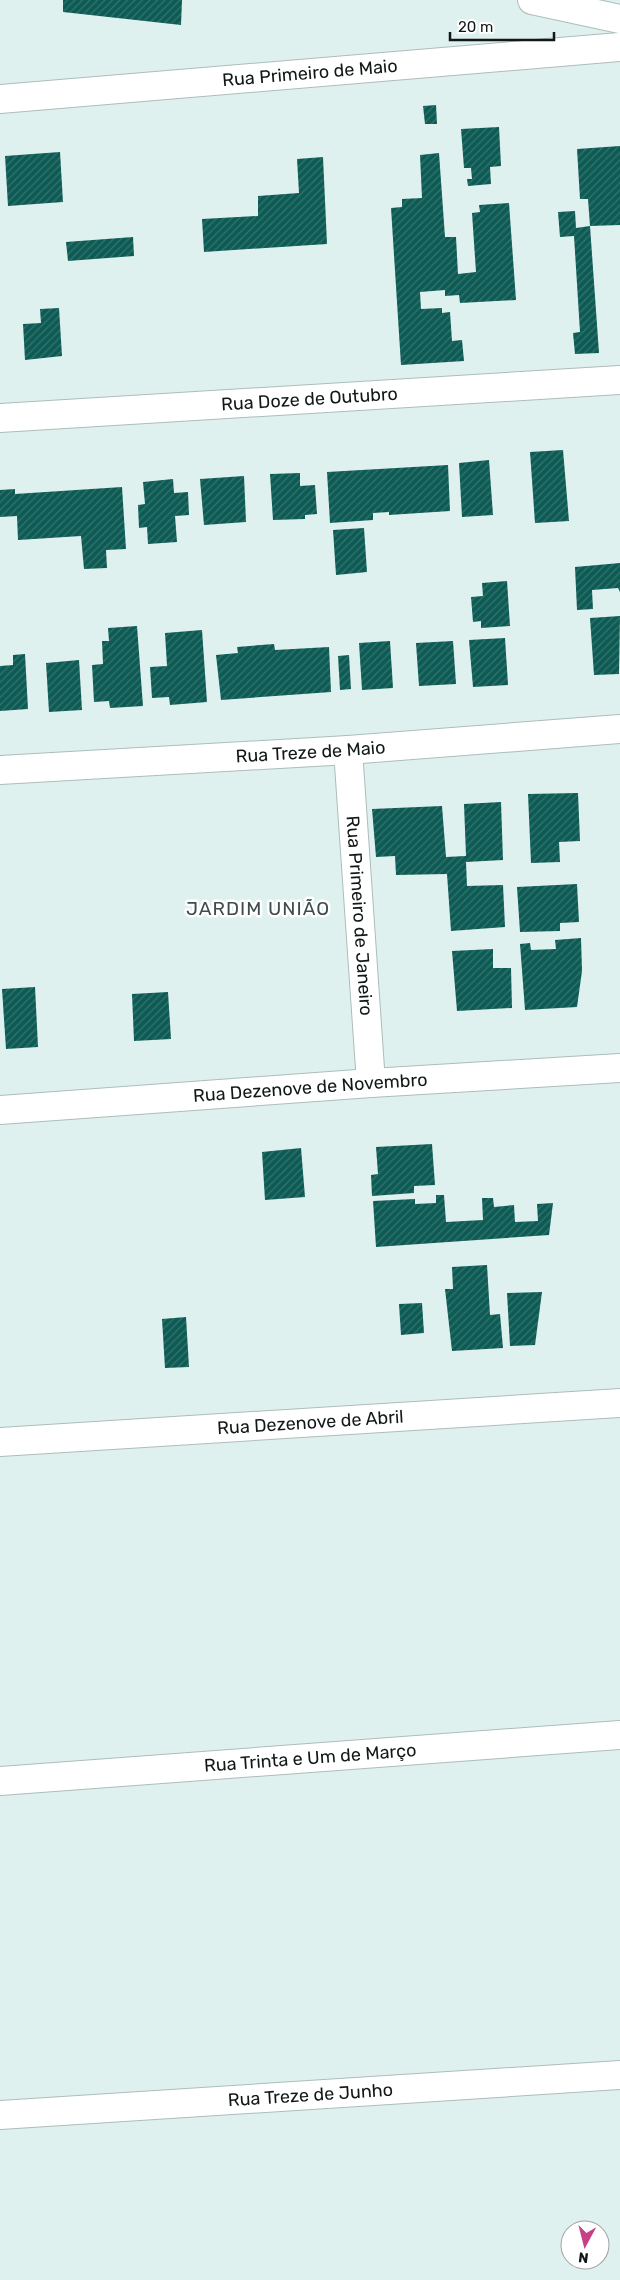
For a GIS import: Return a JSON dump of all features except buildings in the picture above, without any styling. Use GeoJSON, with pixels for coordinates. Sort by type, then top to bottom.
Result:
{"type":"FeatureCollection","features":[{"type":"Feature","properties":{"kind":"street"},"geometry":{"type":"LineString","coordinates":[[532,0],[620,19]]}},
{"type":"Feature","properties":{"kind":"street","name":"Rua Primeiro de Maio"},"geometry":{"type":"LineString","coordinates":[[0,99],[620,47]]}},
{"type":"Feature","properties":{"kind":"street","name":"Rua Doze de Outubro"},"geometry":{"type":"LineString","coordinates":[[0,418],[620,380]]}},
{"type":"Feature","properties":{"kind":"street","name":"Rua Treze de Maio"},"geometry":{"type":"LineString","coordinates":[[0,770],[348,750],[620,729]]}},
{"type":"Feature","properties":{"kind":"street","name":"Rua Primeiro de Janeiro"},"geometry":{"type":"LineString","coordinates":[[348,750],[371,1083]]}},
{"type":"Feature","properties":{"kind":"street","name":"Rua Dezenove de Novembro"},"geometry":{"type":"LineString","coordinates":[[0,1110],[371,1083],[620,1068]]}},
{"type":"Feature","properties":{"kind":"street","name":"Rua Dezenove de Abril"},"geometry":{"type":"LineString","coordinates":[[0,1442],[620,1402]]}},
{"type":"Feature","properties":{"kind":"street","name":"Rua Trinta e Um de Março"},"geometry":{"type":"LineString","coordinates":[[0,1781],[620,1735]]}},
{"type":"Feature","properties":{"kind":"street","name":"Rua Treze de Junho"},"geometry":{"type":"LineString","coordinates":[[0,2115],[620,2075]]}},
{"type":"Feature","properties":{"kind":"district","name":"JARDIM UNIÃO"},"geometry":{"type":"Point","coordinates":[258,908]}}]}
